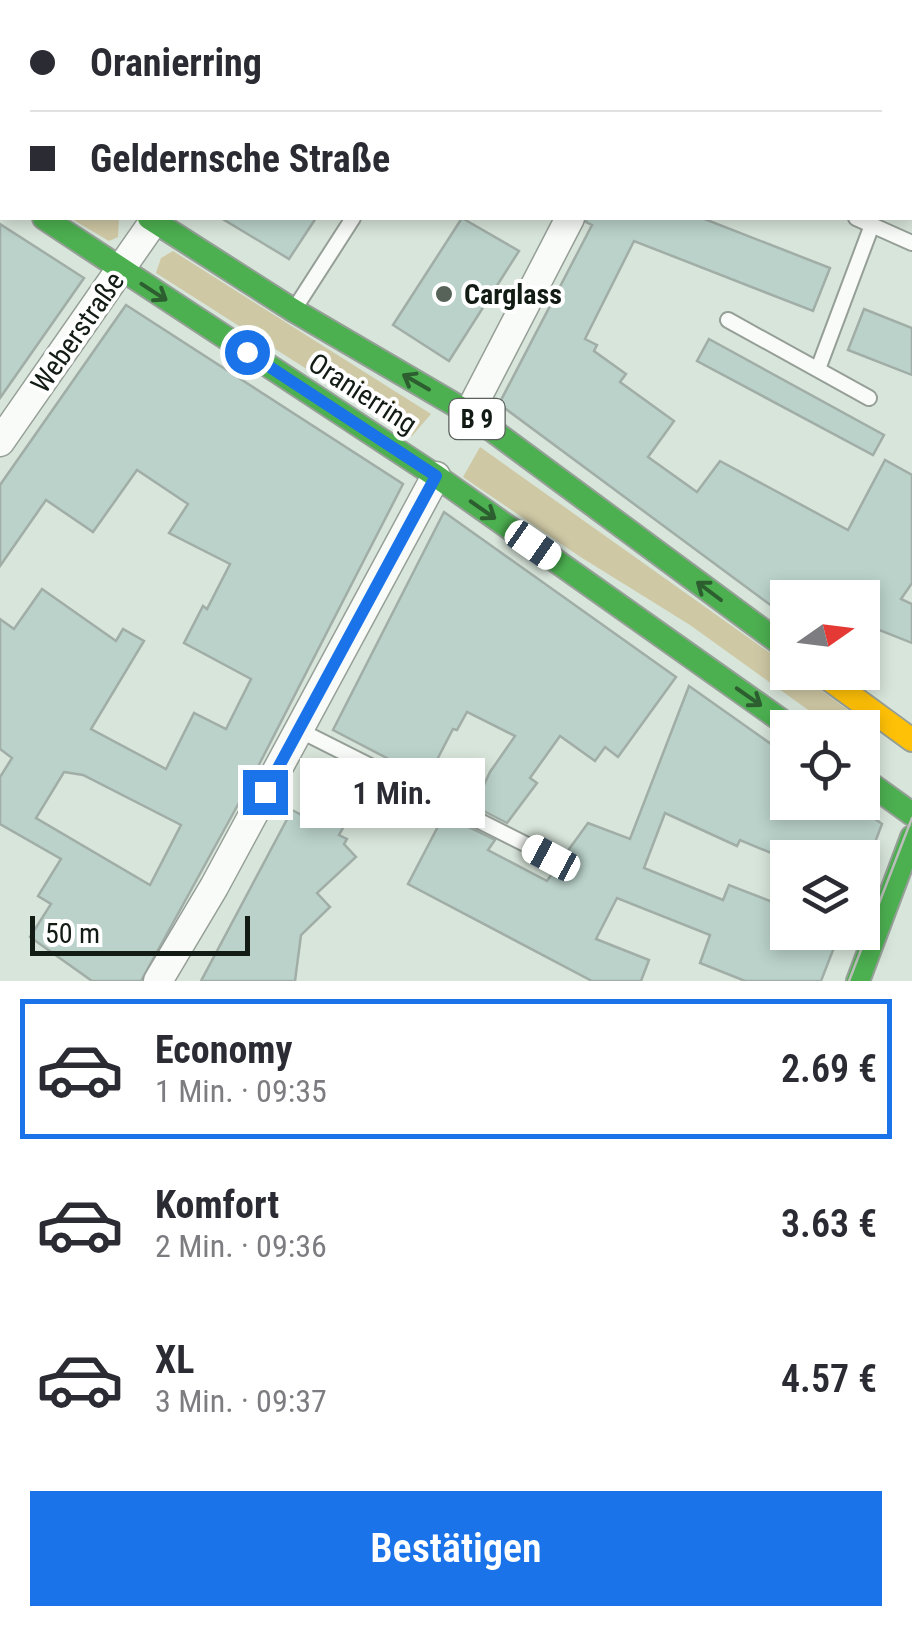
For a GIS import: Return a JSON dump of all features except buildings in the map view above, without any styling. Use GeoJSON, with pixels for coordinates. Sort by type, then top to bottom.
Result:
{"type":"FeatureCollection","features":[{"type":"Feature","properties":{"kind":"main road","name":"Oranierring"},"geometry":{"type":"LineString","coordinates":[[47,220],[436,476],[770,712]]}},
{"type":"Feature","properties":{"kind":"main road","name":"Oranierring"},"geometry":{"type":"LineString","coordinates":[[153,220],[293,310],[469,413],[770,636]]}},
{"type":"Feature","properties":{"kind":"main road"},"geometry":{"type":"LineString","coordinates":[[844,690],[912,740]]}},
{"type":"Feature","properties":{"kind":"main road"},"geometry":{"type":"LineString","coordinates":[[880,791],[912,814]]}},
{"type":"Feature","properties":{"kind":"main road"},"geometry":{"type":"LineString","coordinates":[[858,981],[912,836]]}},
{"type":"Feature","properties":{"kind":"street","name":"Weberstraße"},"geometry":{"type":"LineString","coordinates":[[0,442],[121,270],[150,220]]}},
{"type":"Feature","properties":{"kind":"street"},"geometry":{"type":"LineString","coordinates":[[469,413],[569,220]]}},
{"type":"Feature","properties":{"kind":"street"},"geometry":{"type":"LineString","coordinates":[[158,981],[436,476]]}},
{"type":"Feature","properties":{"kind":"lane"},"geometry":{"type":"LineString","coordinates":[[293,310],[352,220]]}},
{"type":"Feature","properties":{"kind":"lane"},"geometry":{"type":"LineString","coordinates":[[861,220],[912,243]]}},
{"type":"Feature","properties":{"kind":"lane"},"geometry":{"type":"LineString","coordinates":[[818,369],[872,225]]}},
{"type":"Feature","properties":{"kind":"lane"},"geometry":{"type":"LineString","coordinates":[[728,320],[869,398]]}},
{"type":"Feature","properties":{"kind":"lane"},"geometry":{"type":"LineString","coordinates":[[299,730],[551,858]]}},
{"type":"Feature","properties":{"kind":"shaded area"},"geometry":{"type":"Polygon","coordinates":[[[73,220],[119,220],[118,237],[109,241],[73,220]]]}},
{"type":"Feature","properties":{"kind":"shaded area"},"geometry":{"type":"Polygon","coordinates":[[[173,251],[431,414],[412,436],[156,273],[161,258],[173,251]]]}},
{"type":"Feature","properties":{"kind":"shaded area"},"geometry":{"type":"Polygon","coordinates":[[[480,447],[770,653],[770,682],[690,625],[463,477],[480,447]]]}},
{"type":"Feature","properties":{"kind":"shaded area"},"geometry":{"type":"Polygon","coordinates":[[[780,690],[821,690],[848,710],[808,710],[780,690]]]}},
{"type":"Feature","properties":{"kind":"tram line"},"geometry":{"type":"LineString","coordinates":[[849,981],[912,818]]}},
{"type":"Feature","properties":{"kind":"traffic: fast"},"geometry":{"type":"LineString","coordinates":[[47,220],[436,476],[770,712]]}},
{"type":"Feature","properties":{"kind":"traffic: fast"},"geometry":{"type":"LineString","coordinates":[[152,220],[293,310],[469,413],[770,636]]}},
{"type":"Feature","properties":{"kind":"traffic: fast"},"geometry":{"type":"LineString","coordinates":[[880,791],[912,814]]}},
{"type":"Feature","properties":{"kind":"traffic: fast"},"geometry":{"type":"LineString","coordinates":[[858,981],[912,837]]}},
{"type":"Feature","properties":{"kind":"traffic: slow"},"geometry":{"type":"LineString","coordinates":[[844,690],[912,740]]}},
{"type":"Feature","properties":{"kind":"place","name":"Carglass"},"geometry":{"type":"Point","coordinates":[444,294]}},
{"type":"Feature","properties":{"kind":"route"},"geometry":{"type":"LineString","coordinates":[[247,352],[436,476],[265,792]]}}]}
